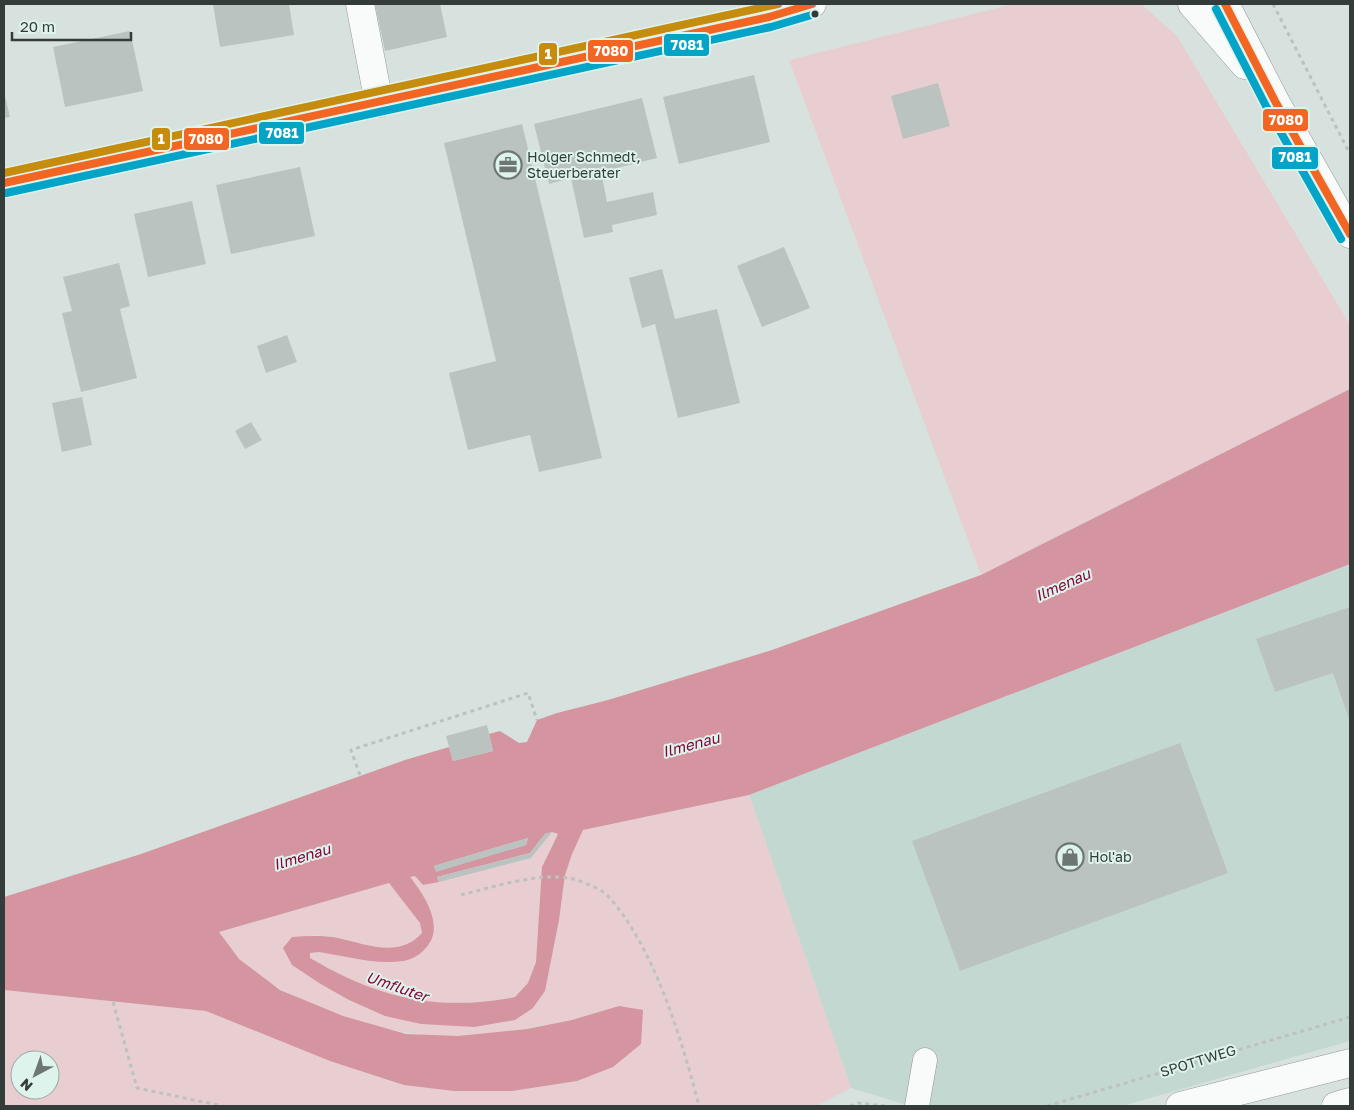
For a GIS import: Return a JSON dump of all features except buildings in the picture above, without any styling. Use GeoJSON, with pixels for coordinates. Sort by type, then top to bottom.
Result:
{"type":"FeatureCollection","features":[{"type":"Feature","properties":{"kind":"street"},"geometry":{"type":"LineString","coordinates":[[360,4],[379,103]]}},
{"type":"Feature","properties":{"kind":"street"},"geometry":{"type":"LineString","coordinates":[[4,182],[379,103],[769,17],[812,4]]}},
{"type":"Feature","properties":{"kind":"street"},"geometry":{"type":"LineString","coordinates":[[1192,4],[1276,103]]}},
{"type":"Feature","properties":{"kind":"street"},"geometry":{"type":"LineString","coordinates":[[1225,4],[1276,103],[1350,234]]}},
{"type":"Feature","properties":{"kind":"street"},"geometry":{"type":"LineString","coordinates":[[1180,1106],[1350,1063]]}},
{"type":"Feature","properties":{"kind":"street"},"geometry":{"type":"LineString","coordinates":[[1336,1106],[1350,1102]]}},
{"type":"Feature","properties":{"kind":"lane"},"geometry":{"type":"LineString","coordinates":[[917,1106],[925,1060]]}},
{"type":"Feature","properties":{"kind":"path"},"geometry":{"type":"LineString","coordinates":[[1273,4],[1350,154]]}},
{"type":"Feature","properties":{"kind":"path"},"geometry":{"type":"LineString","coordinates":[[360,776],[352,750],[528,693],[537,720]]}},
{"type":"Feature","properties":{"kind":"path"},"geometry":{"type":"LineString","coordinates":[[461,894],[533,878],[575,880],[606,893],[632,930],[660,983],[692,1076],[699,1106]]}},
{"type":"Feature","properties":{"kind":"path"},"geometry":{"type":"LineString","coordinates":[[113,1002],[137,1088],[223,1106]]}},
{"type":"Feature","properties":{"kind":"path","name":"SPOTTWEG"},"geometry":{"type":"LineString","coordinates":[[1046,1106],[1350,1016]]}},
{"type":"Feature","properties":{"kind":"path"},"geometry":{"type":"LineString","coordinates":[[850,1106],[858,1103],[888,1106]]}},
{"type":"Feature","properties":{"kind":"shaded area"},"geometry":{"type":"Polygon","coordinates":[[[1013,4],[1141,4],[1177,36],[1350,325],[1350,389],[981,575],[789,60],[1013,4]]]}},
{"type":"Feature","properties":{"kind":"shaded area"},"geometry":{"type":"Polygon","coordinates":[[[1350,564],[1350,1041],[1122,1106],[910,1106],[851,1088],[749,795],[1350,564]]]}},
{"type":"Feature","properties":{"kind":"shaded area"},"geometry":{"type":"Polygon","coordinates":[[[749,795],[851,1088],[816,1106],[4,1106],[4,990],[206,1011],[263,1034],[454,1091],[512,1091],[577,1081],[572,1020],[488,1034],[460,1036],[434,1036],[374,1026],[313,1005],[284,991],[260,976],[239,959],[219,932],[389,883],[421,923],[422,933],[413,941],[403,946],[382,948],[334,937],[313,935],[292,965],[349,1000],[386,1016],[421,1024],[515,1020],[534,1007],[545,991],[559,920],[565,875],[583,830],[749,795]]]}},
{"type":"Feature","properties":{"kind":"shaded area"},"geometry":{"type":"Polygon","coordinates":[[[552,832],[558,834],[550,848],[536,962],[528,983],[515,997],[459,1003],[433,1002],[408,998],[360,983],[310,958],[310,953],[318,952],[338,954],[431,944],[410,877],[415,876],[424,885],[531,858],[552,832]]]}},
{"type":"Feature","properties":{"kind":"water","name":"Ilmenau"},"geometry":{"type":"Polygon","coordinates":[[[1350,389],[1350,564],[749,795],[583,830],[565,875],[559,920],[545,991],[533,1008],[515,1020],[474,1027],[421,1024],[385,1016],[349,1000],[292,965],[283,948],[292,937],[332,937],[382,948],[403,946],[413,941],[422,933],[420,923],[389,883],[219,932],[239,959],[280,990],[343,1016],[406,1034],[458,1036],[527,1029],[572,1020],[619,1006],[643,1010],[641,1044],[613,1067],[577,1081],[512,1091],[454,1091],[404,1085],[330,1061],[206,1011],[4,990],[4,897],[141,854],[405,760],[449,747],[453,761],[493,751],[489,734],[500,731],[519,743],[527,742],[537,720],[772,650],[981,575],[1350,389]],[[552,832],[545,834],[530,853],[437,877],[439,882],[423,885],[415,876],[410,877],[422,894],[432,914],[434,924],[430,943],[414,958],[403,961],[382,962],[319,952],[310,953],[310,958],[360,983],[408,998],[433,1002],[459,1003],[515,997],[528,983],[536,962],[542,867],[558,834],[552,832]],[[528,838],[434,866],[436,871],[526,845],[528,838]]]}},
{"type":"Feature","properties":{"kind":"transit line","name":"1"},"geometry":{"type":"LineString","coordinates":[[4,173],[778,4]]}},
{"type":"Feature","properties":{"kind":"transit line","name":"7080"},"geometry":{"type":"LineString","coordinates":[[4,183],[769,17],[812,4]]}},
{"type":"Feature","properties":{"kind":"transit line","name":"7080"},"geometry":{"type":"LineString","coordinates":[[1225,4],[1276,103],[1350,234]]}},
{"type":"Feature","properties":{"kind":"transit line","name":"7081"},"geometry":{"type":"LineString","coordinates":[[1216,9],[1267,108],[1341,239]]}},
{"type":"Feature","properties":{"kind":"transit line","name":"7081"},"geometry":{"type":"LineString","coordinates":[[6,193],[771,27],[815,14]]}},
{"type":"Feature","properties":{"kind":"place","name":"Holger Schmedt, Steuerberater"},"geometry":{"type":"Point","coordinates":[508,165]}},
{"type":"Feature","properties":{"kind":"place","name":"Hol'ab"},"geometry":{"type":"Point","coordinates":[1070,857]}},
{"type":"Feature","properties":{"kind":"water label","name":"Umfluter"},"geometry":{"type":"Point","coordinates":[397,987]}}]}
